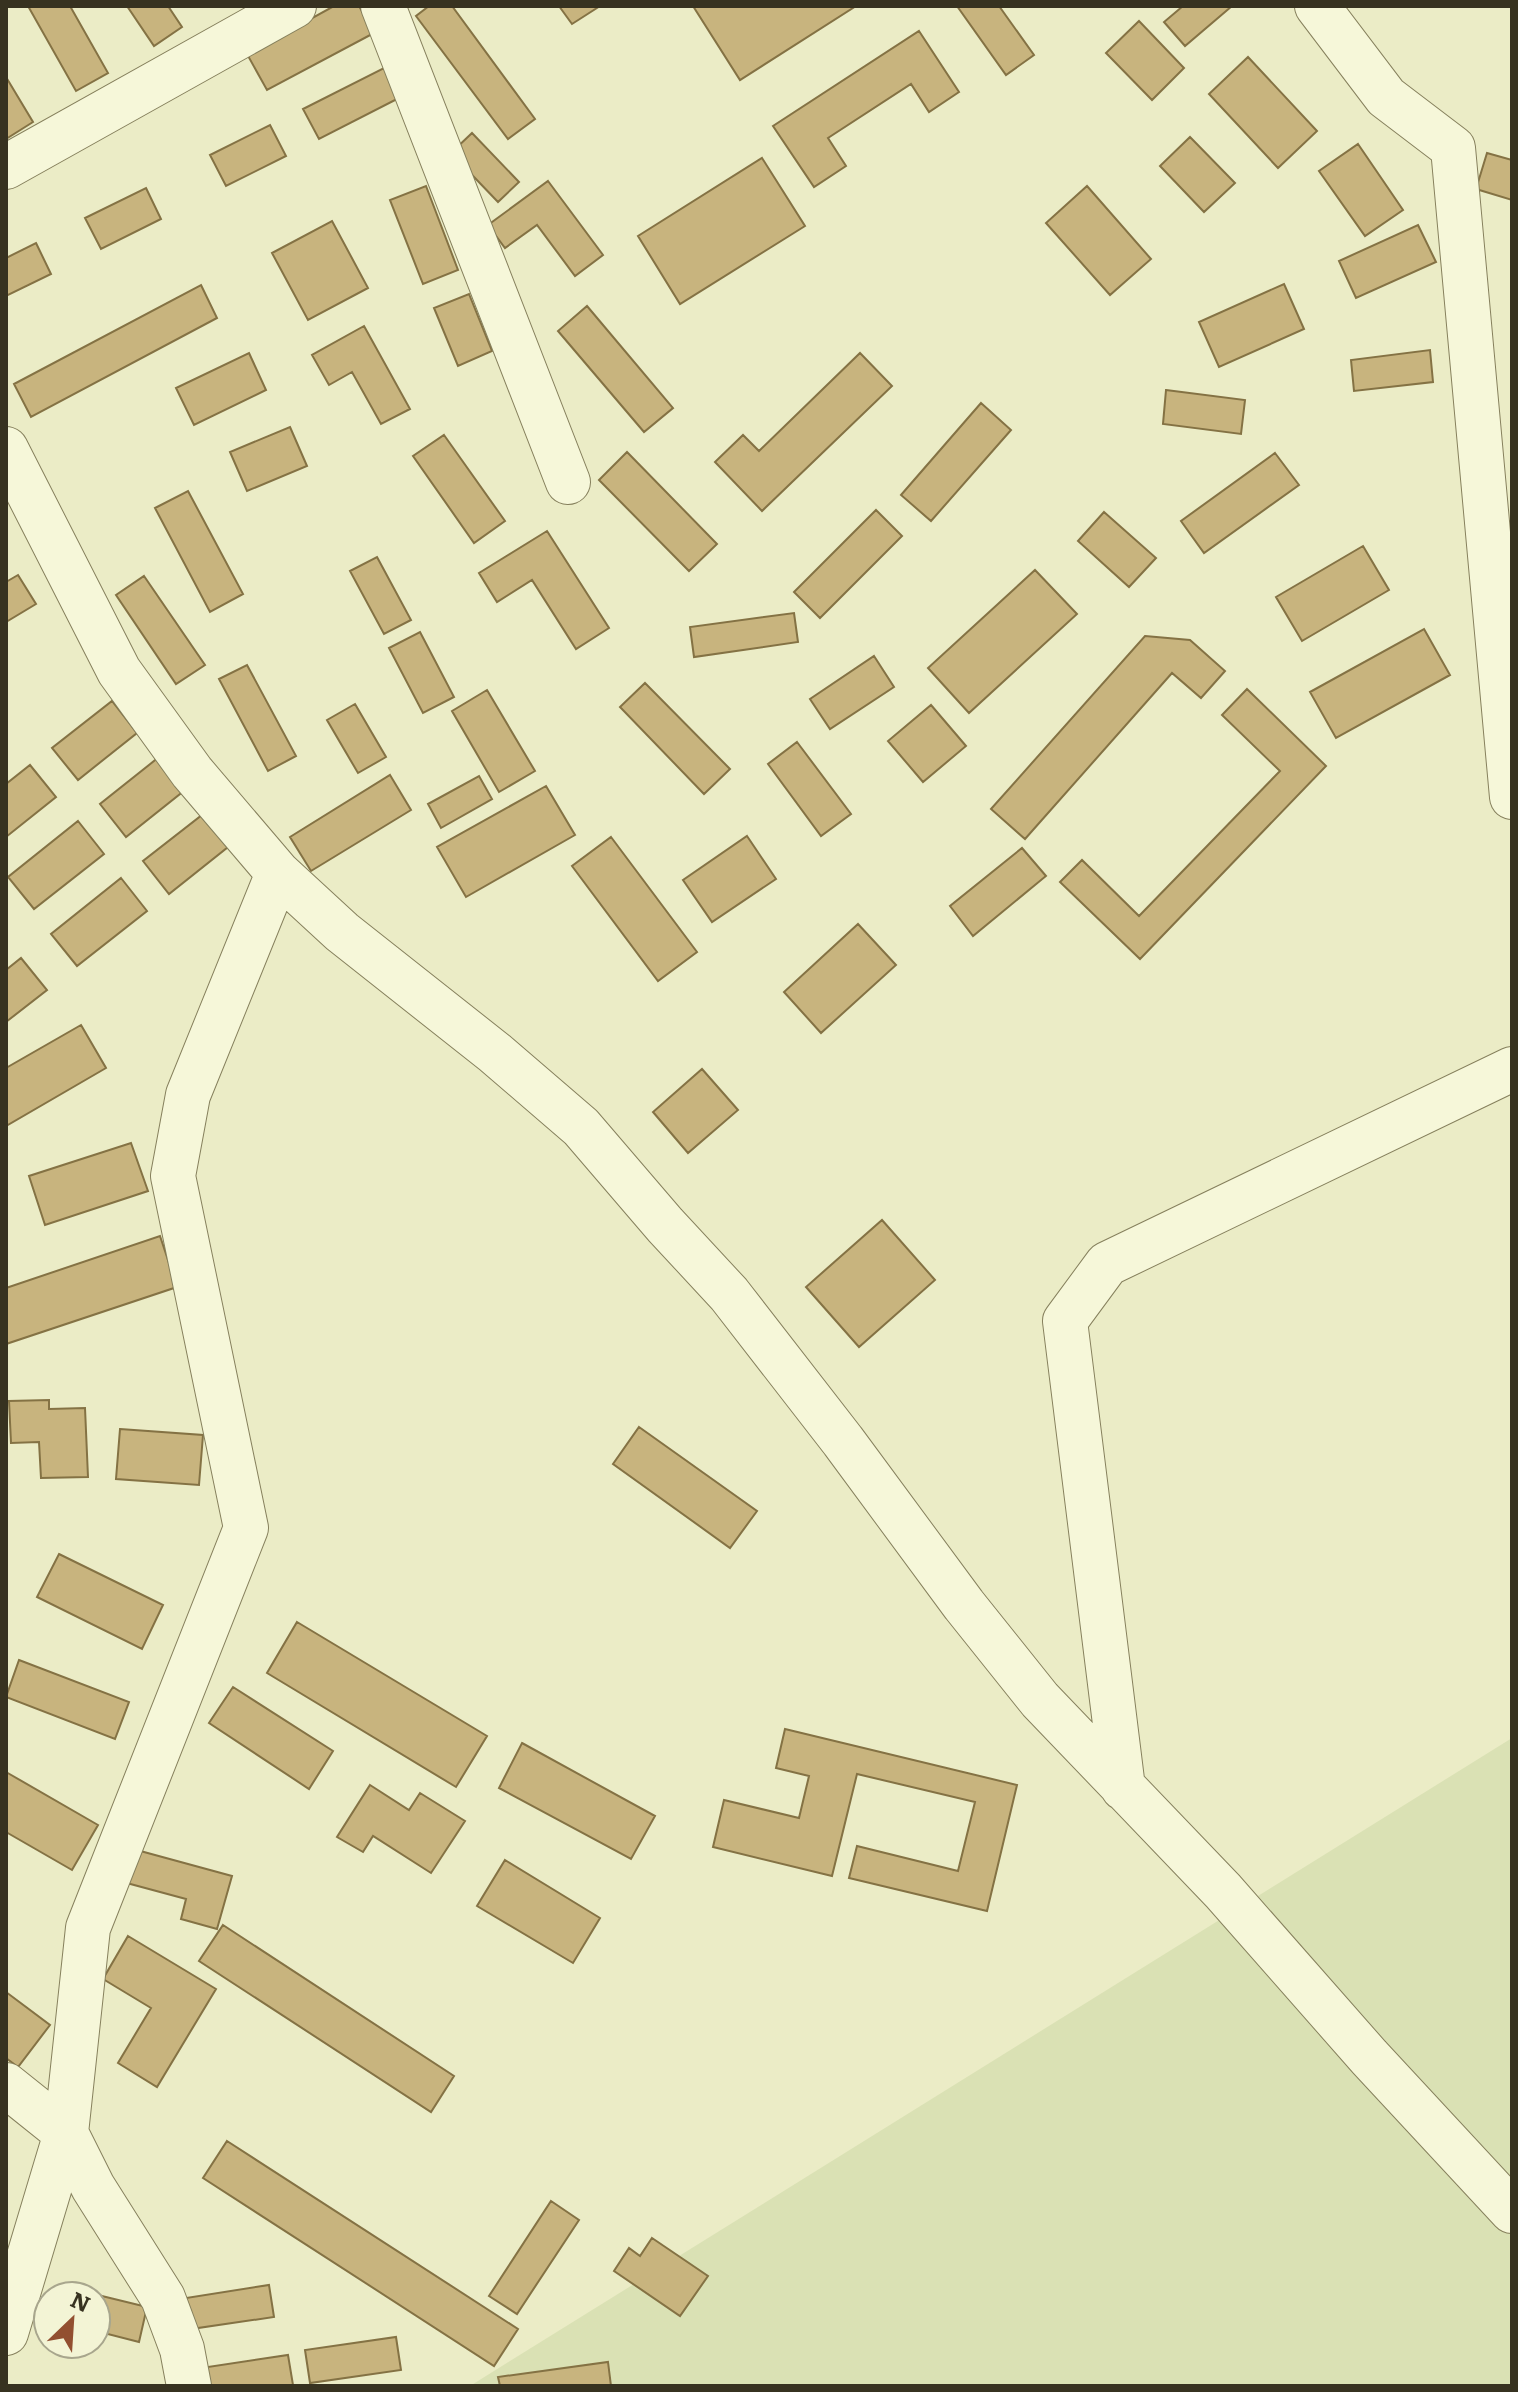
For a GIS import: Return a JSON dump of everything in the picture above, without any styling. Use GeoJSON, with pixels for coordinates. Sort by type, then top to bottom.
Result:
{"type":"FeatureCollection","features":[{"type":"Feature","properties":{"kind":"street"},"geometry":{"type":"LineString","coordinates":[[6,167],[294,6]]}},
{"type":"Feature","properties":{"kind":"street"},"geometry":{"type":"LineString","coordinates":[[383,6],[568,482]]}},
{"type":"Feature","properties":{"kind":"street"},"geometry":{"type":"LineString","coordinates":[[1317,6],[1386,97],[1453,148],[1506,671],[1512,797]]}},
{"type":"Feature","properties":{"kind":"street"},"geometry":{"type":"LineString","coordinates":[[6,449],[119,671],[192,772],[278,873],[342,932],[495,1053],[581,1127],[729,1294],[964,1605],[1040,1700],[1223,1891],[1369,2057],[1512,2211]]}},
{"type":"Feature","properties":{"kind":"street"},"geometry":{"type":"LineString","coordinates":[[6,2333],[66,2133],[88,1928],[246,1528],[173,1176],[188,1095],[278,873]]}},
{"type":"Feature","properties":{"kind":"street"},"geometry":{"type":"LineString","coordinates":[[1123,1788],[1065,1321],[1107,1264],[1512,1069]]}},
{"type":"Feature","properties":{"kind":"street"},"geometry":{"type":"LineString","coordinates":[[6,2085],[66,2133],[93,2187],[163,2298],[182,2349],[189,2386]]}},
{"type":"Feature","properties":{"kind":"green space"},"geometry":{"type":"Polygon","coordinates":[[[1512,1738],[1512,2386],[470,2386],[1512,1738]]]}},
{"type":"Feature","properties":{"kind":"building"},"geometry":{"type":"Polygon","coordinates":[[[28,6],[70,6],[108,73],[76,91],[28,6]]]}},
{"type":"Feature","properties":{"kind":"building"},"geometry":{"type":"Polygon","coordinates":[[[127,6],[168,6],[182,27],[154,46],[127,6]]]}},
{"type":"Feature","properties":{"kind":"building"},"geometry":{"type":"Polygon","coordinates":[[[334,6],[359,6],[374,33],[267,90],[247,54],[334,6]]]}},
{"type":"Feature","properties":{"kind":"building"},"geometry":{"type":"Polygon","coordinates":[[[429,6],[452,6],[535,119],[508,139],[416,16],[429,6]]]}},
{"type":"Feature","properties":{"kind":"building"},"geometry":{"type":"Polygon","coordinates":[[[559,6],[600,6],[572,24],[559,6]]]}},
{"type":"Feature","properties":{"kind":"building"},"geometry":{"type":"Polygon","coordinates":[[[693,6],[856,6],[740,80],[693,6]]]}},
{"type":"Feature","properties":{"kind":"building"},"geometry":{"type":"Polygon","coordinates":[[[957,6],[999,6],[1034,55],[1006,75],[957,6]]]}},
{"type":"Feature","properties":{"kind":"building"},"geometry":{"type":"Polygon","coordinates":[[[1183,6],[1232,6],[1185,46],[1164,22],[1183,6]]]}},
{"type":"Feature","properties":{"kind":"building"},"geometry":{"type":"Polygon","coordinates":[[[1139,21],[1184,68],[1152,100],[1106,53],[1139,21]]]}},
{"type":"Feature","properties":{"kind":"building"},"geometry":{"type":"Polygon","coordinates":[[[919,31],[959,92],[929,112],[911,84],[828,138],[846,166],[814,187],[773,126],[919,31]]]}},
{"type":"Feature","properties":{"kind":"building"},"geometry":{"type":"Polygon","coordinates":[[[1248,57],[1317,131],[1278,168],[1209,94],[1248,57]]]}},
{"type":"Feature","properties":{"kind":"building"},"geometry":{"type":"Polygon","coordinates":[[[384,68],[399,98],[319,139],[303,109],[384,68]]]}},
{"type":"Feature","properties":{"kind":"building"},"geometry":{"type":"Polygon","coordinates":[[[6,77],[33,122],[6,139],[6,77]]]}},
{"type":"Feature","properties":{"kind":"building"},"geometry":{"type":"Polygon","coordinates":[[[270,125],[286,156],[226,186],[210,155],[270,125]]]}},
{"type":"Feature","properties":{"kind":"building"},"geometry":{"type":"Polygon","coordinates":[[[472,133],[519,182],[498,202],[451,153],[472,133]]]}},
{"type":"Feature","properties":{"kind":"building"},"geometry":{"type":"Polygon","coordinates":[[[1190,137],[1235,183],[1204,212],[1160,166],[1190,137]]]}},
{"type":"Feature","properties":{"kind":"building"},"geometry":{"type":"Polygon","coordinates":[[[1358,144],[1403,210],[1365,236],[1319,171],[1358,144]]]}},
{"type":"Feature","properties":{"kind":"building"},"geometry":{"type":"Polygon","coordinates":[[[1487,153],[1512,160],[1512,200],[1476,189],[1487,153]]]}},
{"type":"Feature","properties":{"kind":"building"},"geometry":{"type":"Polygon","coordinates":[[[762,158],[805,226],[680,304],[638,236],[762,158]]]}},
{"type":"Feature","properties":{"kind":"building"},"geometry":{"type":"Polygon","coordinates":[[[548,181],[603,255],[575,276],[537,225],[505,248],[488,225],[548,181]]]}},
{"type":"Feature","properties":{"kind":"building"},"geometry":{"type":"Polygon","coordinates":[[[426,186],[458,270],[423,284],[390,200],[426,186]]]}},
{"type":"Feature","properties":{"kind":"building"},"geometry":{"type":"Polygon","coordinates":[[[1087,186],[1151,259],[1110,295],[1046,223],[1087,186]]]}},
{"type":"Feature","properties":{"kind":"building"},"geometry":{"type":"Polygon","coordinates":[[[146,188],[161,219],[101,249],[85,218],[146,188]]]}},
{"type":"Feature","properties":{"kind":"building"},"geometry":{"type":"Polygon","coordinates":[[[332,221],[368,288],[308,320],[272,253],[332,221]]]}},
{"type":"Feature","properties":{"kind":"building"},"geometry":{"type":"Polygon","coordinates":[[[1418,225],[1436,262],[1356,298],[1339,261],[1418,225]]]}},
{"type":"Feature","properties":{"kind":"building"},"geometry":{"type":"Polygon","coordinates":[[[36,243],[51,274],[6,296],[6,258],[36,243]]]}},
{"type":"Feature","properties":{"kind":"building"},"geometry":{"type":"Polygon","coordinates":[[[1284,284],[1304,329],[1219,367],[1199,322],[1284,284]]]}},
{"type":"Feature","properties":{"kind":"building"},"geometry":{"type":"Polygon","coordinates":[[[201,285],[217,318],[31,417],[14,384],[201,285]]]}},
{"type":"Feature","properties":{"kind":"building"},"geometry":{"type":"Polygon","coordinates":[[[469,294],[492,351],[458,366],[434,308],[469,294]]]}},
{"type":"Feature","properties":{"kind":"building"},"geometry":{"type":"Polygon","coordinates":[[[587,306],[673,408],[644,432],[558,331],[587,306]]]}},
{"type":"Feature","properties":{"kind":"building"},"geometry":{"type":"Polygon","coordinates":[[[364,326],[410,409],[381,424],[352,372],[329,385],[312,355],[364,326]]]}},
{"type":"Feature","properties":{"kind":"building"},"geometry":{"type":"Polygon","coordinates":[[[1430,350],[1433,382],[1354,391],[1351,360],[1430,350]]]}},
{"type":"Feature","properties":{"kind":"building"},"geometry":{"type":"Polygon","coordinates":[[[249,353],[266,390],[194,425],[176,388],[249,353]]]}},
{"type":"Feature","properties":{"kind":"building"},"geometry":{"type":"Polygon","coordinates":[[[860,353],[892,386],[762,511],[715,462],[743,435],[759,451],[860,353]]]}},
{"type":"Feature","properties":{"kind":"building"},"geometry":{"type":"Polygon","coordinates":[[[1166,390],[1245,400],[1241,434],[1163,424],[1166,390]]]}},
{"type":"Feature","properties":{"kind":"building"},"geometry":{"type":"Polygon","coordinates":[[[981,403],[1011,430],[931,521],[901,495],[981,403]]]}},
{"type":"Feature","properties":{"kind":"building"},"geometry":{"type":"Polygon","coordinates":[[[290,427],[307,466],[247,491],[230,452],[290,427]]]}},
{"type":"Feature","properties":{"kind":"building"},"geometry":{"type":"Polygon","coordinates":[[[444,435],[505,521],[474,543],[413,456],[444,435]]]}},
{"type":"Feature","properties":{"kind":"building"},"geometry":{"type":"Polygon","coordinates":[[[627,452],[717,544],[689,571],[599,480],[627,452]]]}},
{"type":"Feature","properties":{"kind":"building"},"geometry":{"type":"Polygon","coordinates":[[[1275,453],[1299,485],[1204,553],[1181,521],[1275,453]]]}},
{"type":"Feature","properties":{"kind":"building"},"geometry":{"type":"Polygon","coordinates":[[[188,491],[243,594],[210,612],[155,508],[188,491]]]}},
{"type":"Feature","properties":{"kind":"building"},"geometry":{"type":"Polygon","coordinates":[[[876,510],[902,536],[820,618],[794,592],[876,510]]]}},
{"type":"Feature","properties":{"kind":"building"},"geometry":{"type":"Polygon","coordinates":[[[1104,512],[1156,558],[1129,587],[1078,541],[1104,512]]]}},
{"type":"Feature","properties":{"kind":"building"},"geometry":{"type":"Polygon","coordinates":[[[547,531],[609,628],[576,649],[532,580],[497,602],[479,573],[547,531]]]}},
{"type":"Feature","properties":{"kind":"building"},"geometry":{"type":"Polygon","coordinates":[[[1363,546],[1389,590],[1302,641],[1276,597],[1363,546]]]}},
{"type":"Feature","properties":{"kind":"building"},"geometry":{"type":"Polygon","coordinates":[[[377,557],[411,620],[384,634],[350,571],[377,557]]]}},
{"type":"Feature","properties":{"kind":"building"},"geometry":{"type":"Polygon","coordinates":[[[1035,570],[1077,614],[969,713],[928,668],[1035,570]]]}},
{"type":"Feature","properties":{"kind":"building"},"geometry":{"type":"Polygon","coordinates":[[[18,575],[36,604],[6,622],[6,582],[18,575]]]}},
{"type":"Feature","properties":{"kind":"building"},"geometry":{"type":"Polygon","coordinates":[[[144,576],[205,665],[176,684],[116,595],[144,576]]]}},
{"type":"Feature","properties":{"kind":"building"},"geometry":{"type":"Polygon","coordinates":[[[794,613],[798,642],[694,657],[690,627],[794,613]]]}},
{"type":"Feature","properties":{"kind":"building"},"geometry":{"type":"Polygon","coordinates":[[[1424,629],[1450,675],[1336,738],[1310,692],[1424,629]]]}},
{"type":"Feature","properties":{"kind":"building"},"geometry":{"type":"Polygon","coordinates":[[[420,632],[454,697],[423,713],[389,648],[420,632]]]}},
{"type":"Feature","properties":{"kind":"building"},"geometry":{"type":"Polygon","coordinates":[[[1145,636],[1190,640],[1225,671],[1201,698],[1172,673],[1025,839],[991,809],[1145,636]]]}},
{"type":"Feature","properties":{"kind":"building"},"geometry":{"type":"Polygon","coordinates":[[[874,656],[894,687],[830,729],[810,699],[874,656]]]}},
{"type":"Feature","properties":{"kind":"building"},"geometry":{"type":"Polygon","coordinates":[[[247,665],[296,756],[268,771],[219,679],[247,665]]]}},
{"type":"Feature","properties":{"kind":"building"},"geometry":{"type":"Polygon","coordinates":[[[645,683],[730,769],[704,794],[620,707],[645,683]]]}},
{"type":"Feature","properties":{"kind":"building"},"geometry":{"type":"Polygon","coordinates":[[[1247,689],[1326,766],[1140,959],[1060,882],[1082,860],[1139,916],[1280,771],[1222,715],[1247,689]]]}},
{"type":"Feature","properties":{"kind":"building"},"geometry":{"type":"Polygon","coordinates":[[[487,690],[535,771],[499,792],[452,711],[487,690]]]}},
{"type":"Feature","properties":{"kind":"building"},"geometry":{"type":"Polygon","coordinates":[[[112,701],[137,733],[78,780],[52,748],[112,701]]]}},
{"type":"Feature","properties":{"kind":"building"},"geometry":{"type":"Polygon","coordinates":[[[355,704],[386,757],[358,773],[327,720],[355,704]]]}},
{"type":"Feature","properties":{"kind":"building"},"geometry":{"type":"Polygon","coordinates":[[[931,705],[966,746],[923,782],[888,741],[931,705]]]}},
{"type":"Feature","properties":{"kind":"building"},"geometry":{"type":"Polygon","coordinates":[[[797,742],[851,814],[821,836],[768,764],[797,742]]]}},
{"type":"Feature","properties":{"kind":"building"},"geometry":{"type":"Polygon","coordinates":[[[159,757],[185,790],[126,837],[100,804],[159,757]]]}},
{"type":"Feature","properties":{"kind":"building"},"geometry":{"type":"Polygon","coordinates":[[[30,765],[56,797],[6,837],[6,784],[30,765]]]}},
{"type":"Feature","properties":{"kind":"building"},"geometry":{"type":"Polygon","coordinates":[[[390,775],[411,810],[311,871],[290,837],[390,775]]]}},
{"type":"Feature","properties":{"kind":"building"},"geometry":{"type":"Polygon","coordinates":[[[479,776],[492,799],[441,828],[428,804],[479,776]]]}},
{"type":"Feature","properties":{"kind":"building"},"geometry":{"type":"Polygon","coordinates":[[[546,786],[575,835],[466,897],[437,847],[546,786]]]}},
{"type":"Feature","properties":{"kind":"building"},"geometry":{"type":"Polygon","coordinates":[[[202,815],[228,847],[169,894],[143,861],[202,815]]]}},
{"type":"Feature","properties":{"kind":"building"},"geometry":{"type":"Polygon","coordinates":[[[78,821],[104,854],[34,909],[8,877],[78,821]]]}},
{"type":"Feature","properties":{"kind":"building"},"geometry":{"type":"Polygon","coordinates":[[[747,836],[776,879],[712,922],[683,880],[747,836]]]}},
{"type":"Feature","properties":{"kind":"building"},"geometry":{"type":"Polygon","coordinates":[[[611,837],[697,952],[658,981],[572,866],[611,837]]]}},
{"type":"Feature","properties":{"kind":"building"},"geometry":{"type":"Polygon","coordinates":[[[1022,848],[1046,876],[973,936],[950,906],[1022,848]]]}},
{"type":"Feature","properties":{"kind":"building"},"geometry":{"type":"Polygon","coordinates":[[[121,878],[147,911],[77,966],[51,934],[121,878]]]}},
{"type":"Feature","properties":{"kind":"building"},"geometry":{"type":"Polygon","coordinates":[[[858,924],[896,965],[821,1033],[784,992],[858,924]]]}},
{"type":"Feature","properties":{"kind":"building"},"geometry":{"type":"Polygon","coordinates":[[[21,958],[47,990],[6,1022],[6,970],[21,958]]]}},
{"type":"Feature","properties":{"kind":"building"},"geometry":{"type":"Polygon","coordinates":[[[81,1025],[106,1068],[6,1126],[6,1068],[81,1025]]]}},
{"type":"Feature","properties":{"kind":"building"},"geometry":{"type":"Polygon","coordinates":[[[702,1069],[738,1110],[688,1153],[653,1112],[702,1069]]]}},
{"type":"Feature","properties":{"kind":"building"},"geometry":{"type":"Polygon","coordinates":[[[131,1143],[148,1191],[45,1225],[29,1176],[131,1143]]]}},
{"type":"Feature","properties":{"kind":"building"},"geometry":{"type":"Polygon","coordinates":[[[882,1220],[935,1280],[859,1347],[806,1287],[882,1220]]]}},
{"type":"Feature","properties":{"kind":"building"},"geometry":{"type":"Polygon","coordinates":[[[160,1236],[177,1287],[6,1344],[6,1288],[160,1236]]]}},
{"type":"Feature","properties":{"kind":"building"},"geometry":{"type":"Polygon","coordinates":[[[49,1400],[49,1409],[85,1408],[88,1477],[41,1478],[39,1442],[11,1443],[9,1401],[49,1400]]]}},
{"type":"Feature","properties":{"kind":"building"},"geometry":{"type":"Polygon","coordinates":[[[639,1427],[757,1511],[730,1548],[613,1464],[639,1427]]]}},
{"type":"Feature","properties":{"kind":"building"},"geometry":{"type":"Polygon","coordinates":[[[120,1429],[203,1435],[199,1485],[116,1479],[120,1429]]]}},
{"type":"Feature","properties":{"kind":"building"},"geometry":{"type":"Polygon","coordinates":[[[59,1554],[163,1605],[142,1649],[37,1597],[59,1554]]]}},
{"type":"Feature","properties":{"kind":"building"},"geometry":{"type":"Polygon","coordinates":[[[297,1622],[487,1736],[456,1787],[267,1673],[297,1622]]]}},
{"type":"Feature","properties":{"kind":"building"},"geometry":{"type":"Polygon","coordinates":[[[19,1660],[129,1702],[115,1739],[6,1697],[19,1660]]]}},
{"type":"Feature","properties":{"kind":"building"},"geometry":{"type":"Polygon","coordinates":[[[233,1687],[333,1751],[309,1789],[209,1723],[233,1687]]]}},
{"type":"Feature","properties":{"kind":"building"},"geometry":{"type":"Polygon","coordinates":[[[785,1729],[1017,1785],[987,1911],[849,1878],[857,1846],[958,1871],[975,1802],[857,1774],[832,1876],[713,1847],[724,1800],[799,1818],[809,1776],[776,1768],[785,1729]]]}},
{"type":"Feature","properties":{"kind":"building"},"geometry":{"type":"Polygon","coordinates":[[[522,1743],[655,1816],[631,1859],[499,1788],[522,1743]]]}},
{"type":"Feature","properties":{"kind":"building"},"geometry":{"type":"Polygon","coordinates":[[[6,1772],[98,1825],[72,1870],[6,1832],[6,1772]]]}},
{"type":"Feature","properties":{"kind":"building"},"geometry":{"type":"Polygon","coordinates":[[[370,1785],[409,1810],[420,1793],[465,1821],[431,1873],[373,1836],[363,1852],[337,1837],[370,1785]]]}},
{"type":"Feature","properties":{"kind":"building"},"geometry":{"type":"Polygon","coordinates":[[[133,1849],[232,1876],[217,1929],[181,1919],[186,1899],[123,1882],[133,1849]]]}},
{"type":"Feature","properties":{"kind":"building"},"geometry":{"type":"Polygon","coordinates":[[[505,1860],[600,1918],[573,1963],[477,1906],[505,1860]]]}},
{"type":"Feature","properties":{"kind":"building"},"geometry":{"type":"Polygon","coordinates":[[[223,1925],[454,2076],[431,2112],[199,1961],[223,1925]]]}},
{"type":"Feature","properties":{"kind":"building"},"geometry":{"type":"Polygon","coordinates":[[[128,1936],[216,1989],[157,2087],[118,2063],[151,2008],[103,1979],[128,1936]]]}},
{"type":"Feature","properties":{"kind":"building"},"geometry":{"type":"Polygon","coordinates":[[[6,1992],[50,2025],[18,2067],[6,2058],[6,1992]]]}},
{"type":"Feature","properties":{"kind":"building"},"geometry":{"type":"Polygon","coordinates":[[[227,2141],[518,2329],[494,2366],[203,2178],[227,2141]]]}},
{"type":"Feature","properties":{"kind":"building"},"geometry":{"type":"Polygon","coordinates":[[[551,2201],[579,2220],[517,2314],[489,2296],[551,2201]]]}},
{"type":"Feature","properties":{"kind":"building"},"geometry":{"type":"Polygon","coordinates":[[[652,2238],[708,2276],[680,2316],[614,2271],[629,2248],[640,2256],[652,2238]]]}},
{"type":"Feature","properties":{"kind":"building"},"geometry":{"type":"Polygon","coordinates":[[[269,2285],[274,2317],[191,2329],[186,2298],[269,2285]]]}},
{"type":"Feature","properties":{"kind":"building"},"geometry":{"type":"Polygon","coordinates":[[[112,2298],[147,2307],[139,2342],[112,2335],[112,2298]]]}},
{"type":"Feature","properties":{"kind":"building"},"geometry":{"type":"Polygon","coordinates":[[[396,2337],[401,2370],[310,2383],[305,2350],[396,2337]]]}},
{"type":"Feature","properties":{"kind":"building"},"geometry":{"type":"Polygon","coordinates":[[[288,2355],[293,2385],[204,2386],[201,2368],[288,2355]]]}},
{"type":"Feature","properties":{"kind":"building"},"geometry":{"type":"Polygon","coordinates":[[[608,2362],[611,2386],[500,2386],[498,2377],[608,2362]]]}}]}
